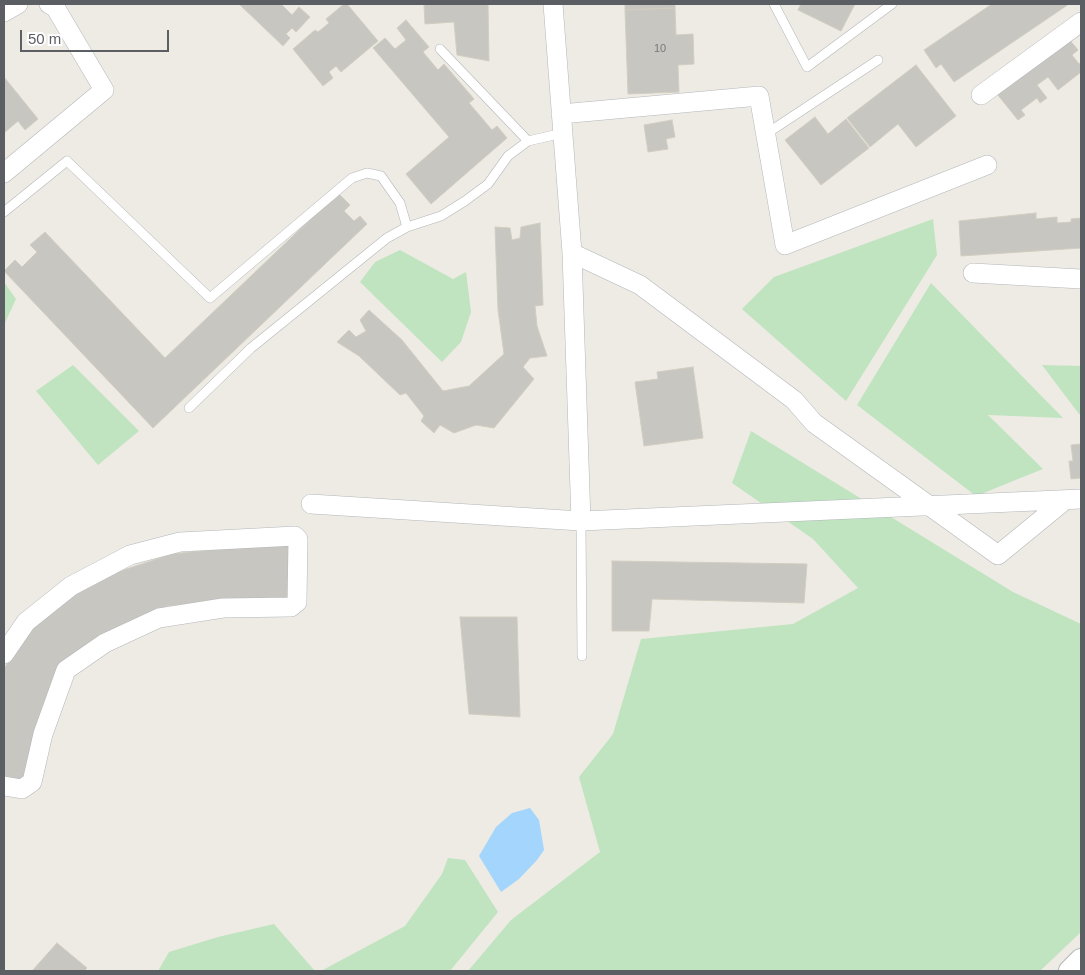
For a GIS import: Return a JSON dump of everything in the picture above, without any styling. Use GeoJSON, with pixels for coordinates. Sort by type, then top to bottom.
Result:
{"type":"FeatureCollection","features":[{"type":"Feature","properties":{"kind":"street"},"geometry":{"type":"LineString","coordinates":[[4,12],[18,4]]}},
{"type":"Feature","properties":{"kind":"street"},"geometry":{"type":"LineString","coordinates":[[4,173],[104,90],[55,7],[50,4]]}},
{"type":"Feature","properties":{"kind":"street"},"geometry":{"type":"LineString","coordinates":[[553,4],[572,253],[581,521]]}},
{"type":"Feature","properties":{"kind":"street"},"geometry":{"type":"LineString","coordinates":[[981,95],[1081,22]]}},
{"type":"Feature","properties":{"kind":"street"},"geometry":{"type":"LineString","coordinates":[[561,114],[759,96],[784,245],[987,165]]}},
{"type":"Feature","properties":{"kind":"street"},"geometry":{"type":"LineString","coordinates":[[572,253],[640,285],[794,400],[814,422],[998,555],[1073,500]]}},
{"type":"Feature","properties":{"kind":"street"},"geometry":{"type":"LineString","coordinates":[[973,273],[1081,279]]}},
{"type":"Feature","properties":{"kind":"street"},"geometry":{"type":"LineString","coordinates":[[311,504],[581,521],[1073,500]]}},
{"type":"Feature","properties":{"kind":"street"},"geometry":{"type":"LineString","coordinates":[[4,654],[26,622],[71,586],[130,556],[180,542],[295,536],[298,539],[297,602],[291,607],[223,608],[159,618],[105,643],[66,670],[43,734],[32,782],[22,789],[4,786]]}},
{"type":"Feature","properties":{"kind":"street"},"geometry":{"type":"LineString","coordinates":[[1070,971],[1081,960]]}},
{"type":"Feature","properties":{"kind":"lane"},"geometry":{"type":"LineString","coordinates":[[774,4],[807,67],[892,4]]}},
{"type":"Feature","properties":{"kind":"lane"},"geometry":{"type":"LineString","coordinates":[[440,49],[528,141]]}},
{"type":"Feature","properties":{"kind":"lane"},"geometry":{"type":"LineString","coordinates":[[766,134],[878,60]]}},
{"type":"Feature","properties":{"kind":"lane"},"geometry":{"type":"LineString","coordinates":[[189,408],[251,348],[387,238],[408,227],[441,216],[465,201],[488,184],[508,156],[528,141],[563,133]]}},
{"type":"Feature","properties":{"kind":"lane"},"geometry":{"type":"LineString","coordinates":[[4,212],[67,161],[210,298],[352,178],[367,173],[381,176],[400,203],[408,227]]}},
{"type":"Feature","properties":{"kind":"lane"},"geometry":{"type":"LineString","coordinates":[[581,521],[582,656]]}},
{"type":"Feature","properties":{"kind":"green space"},"geometry":{"type":"Polygon","coordinates":[[[933,219],[937,255],[846,401],[742,309],[774,277],[933,219]]]}},
{"type":"Feature","properties":{"kind":"green space"},"geometry":{"type":"Polygon","coordinates":[[[400,250],[453,279],[466,272],[471,312],[461,342],[442,362],[360,282],[375,262],[400,250]]]}},
{"type":"Feature","properties":{"kind":"green space"},"geometry":{"type":"Polygon","coordinates":[[[4,282],[16,299],[4,325],[4,282]]]}},
{"type":"Feature","properties":{"kind":"green space"},"geometry":{"type":"Polygon","coordinates":[[[931,283],[1063,418],[988,415],[1043,469],[976,496],[857,405],[931,283]]]}},
{"type":"Feature","properties":{"kind":"green space"},"geometry":{"type":"Polygon","coordinates":[[[73,365],[139,431],[98,465],[36,391],[73,365]]]}},
{"type":"Feature","properties":{"kind":"green space"},"geometry":{"type":"Polygon","coordinates":[[[1042,365],[1081,366],[1081,414],[1079,414],[1042,365]]]}},
{"type":"Feature","properties":{"kind":"green space"},"geometry":{"type":"Polygon","coordinates":[[[751,431],[1013,592],[1081,624],[1081,932],[1040,971],[468,971],[511,920],[600,852],[579,777],[613,734],[641,639],[793,624],[858,588],[813,539],[732,483],[751,431]]]}},
{"type":"Feature","properties":{"kind":"green space"},"geometry":{"type":"Polygon","coordinates":[[[448,858],[465,860],[498,912],[450,971],[321,971],[405,926],[442,874],[448,858]]]}},
{"type":"Feature","properties":{"kind":"green space"},"geometry":{"type":"Polygon","coordinates":[[[274,924],[315,971],[158,971],[169,952],[218,937],[274,924]]]}},
{"type":"Feature","properties":{"kind":"water"},"geometry":{"type":"Polygon","coordinates":[[[530,808],[539,820],[544,850],[519,879],[501,892],[479,856],[496,827],[512,813],[530,808]]]}},
{"type":"Feature","properties":{"kind":"building"},"geometry":{"type":"Polygon","coordinates":[[[239,4],[281,4],[292,15],[299,7],[310,17],[296,32],[292,28],[286,34],[290,38],[283,46],[239,4]]]}},
{"type":"Feature","properties":{"kind":"building"},"geometry":{"type":"Polygon","coordinates":[[[344,4],[347,4],[378,41],[341,72],[336,66],[329,72],[333,78],[323,86],[293,49],[315,30],[318,32],[329,23],[326,19],[344,4]]]}},
{"type":"Feature","properties":{"kind":"building"},"geometry":{"type":"Polygon","coordinates":[[[424,4],[488,4],[489,61],[457,55],[454,22],[425,24],[424,4]]]}},
{"type":"Feature","properties":{"kind":"building"},"geometry":{"type":"Polygon","coordinates":[[[625,4],[675,4],[675,8],[625,10],[625,4]]]}},
{"type":"Feature","properties":{"kind":"building"},"geometry":{"type":"Polygon","coordinates":[[[801,4],[855,4],[841,31],[798,10],[801,4]]]}},
{"type":"Feature","properties":{"kind":"building"},"geometry":{"type":"Polygon","coordinates":[[[992,4],[1069,4],[954,82],[941,64],[936,68],[924,50],[992,4]]]}},
{"type":"Feature","properties":{"kind":"building"},"geometry":{"type":"Polygon","coordinates":[[[675,8],[676,35],[693,34],[694,64],[678,65],[679,92],[628,94],[625,10],[675,8]]]}},
{"type":"Feature","properties":{"kind":"building"},"geometry":{"type":"Polygon","coordinates":[[[406,20],[429,47],[423,52],[438,70],[444,64],[474,99],[469,103],[492,130],[497,126],[507,138],[431,204],[406,174],[449,137],[373,48],[385,38],[395,49],[406,40],[397,28],[406,20]]]}},
{"type":"Feature","properties":{"kind":"building"},"geometry":{"type":"Polygon","coordinates":[[[1069,39],[1078,50],[1072,55],[1079,64],[1081,62],[1081,72],[1058,90],[1048,77],[1037,85],[1047,98],[1040,103],[1037,98],[1021,110],[1025,115],[1018,120],[997,94],[1069,39]]]}},
{"type":"Feature","properties":{"kind":"building"},"geometry":{"type":"Polygon","coordinates":[[[916,65],[956,116],[916,147],[898,124],[870,147],[847,118],[916,65]]]}},
{"type":"Feature","properties":{"kind":"building"},"geometry":{"type":"Polygon","coordinates":[[[4,77],[38,119],[25,130],[18,121],[4,133],[4,77]]]}},
{"type":"Feature","properties":{"kind":"building"},"geometry":{"type":"Polygon","coordinates":[[[815,117],[828,134],[846,119],[869,148],[821,185],[785,140],[815,117]]]}},
{"type":"Feature","properties":{"kind":"building"},"geometry":{"type":"Polygon","coordinates":[[[672,120],[675,137],[666,139],[668,149],[648,152],[644,125],[672,120]]]}},
{"type":"Feature","properties":{"kind":"building"},"geometry":{"type":"Polygon","coordinates":[[[338,193],[350,205],[344,211],[354,221],[360,216],[367,224],[153,428],[4,271],[15,260],[22,267],[37,252],[30,245],[45,232],[165,358],[338,193]]]}},
{"type":"Feature","properties":{"kind":"building"},"geometry":{"type":"Polygon","coordinates":[[[1036,213],[1036,219],[1057,217],[1057,223],[1071,222],[1071,219],[1081,218],[1081,248],[961,256],[959,221],[1036,213]]]}},
{"type":"Feature","properties":{"kind":"building"},"geometry":{"type":"Polygon","coordinates":[[[540,223],[543,305],[535,306],[537,326],[547,356],[530,358],[523,367],[534,379],[494,428],[476,425],[454,433],[440,425],[434,433],[421,421],[424,416],[406,393],[400,395],[359,356],[337,342],[349,330],[356,337],[366,331],[360,320],[369,310],[402,340],[443,391],[469,386],[504,354],[498,310],[495,227],[510,228],[512,240],[520,238],[521,227],[540,223]]]}},
{"type":"Feature","properties":{"kind":"building"},"geometry":{"type":"Polygon","coordinates":[[[693,367],[703,438],[644,446],[635,382],[658,379],[657,372],[693,367]]]}},
{"type":"Feature","properties":{"kind":"building"},"geometry":{"type":"Polygon","coordinates":[[[1081,444],[1081,478],[1071,479],[1069,461],[1073,461],[1071,445],[1081,444]]]}},
{"type":"Feature","properties":{"kind":"building"},"geometry":{"type":"Polygon","coordinates":[[[294,541],[294,602],[226,601],[167,606],[93,642],[60,666],[25,781],[4,776],[4,669],[24,631],[99,578],[172,554],[294,541]]]}},
{"type":"Feature","properties":{"kind":"building"},"geometry":{"type":"Polygon","coordinates":[[[612,561],[807,564],[804,603],[652,599],[649,631],[612,631],[612,561]]]}},
{"type":"Feature","properties":{"kind":"building"},"geometry":{"type":"Polygon","coordinates":[[[460,617],[517,617],[520,717],[469,714],[460,617]]]}},
{"type":"Feature","properties":{"kind":"building"},"geometry":{"type":"Polygon","coordinates":[[[57,943],[87,968],[84,971],[32,971],[57,943]]]}}]}
